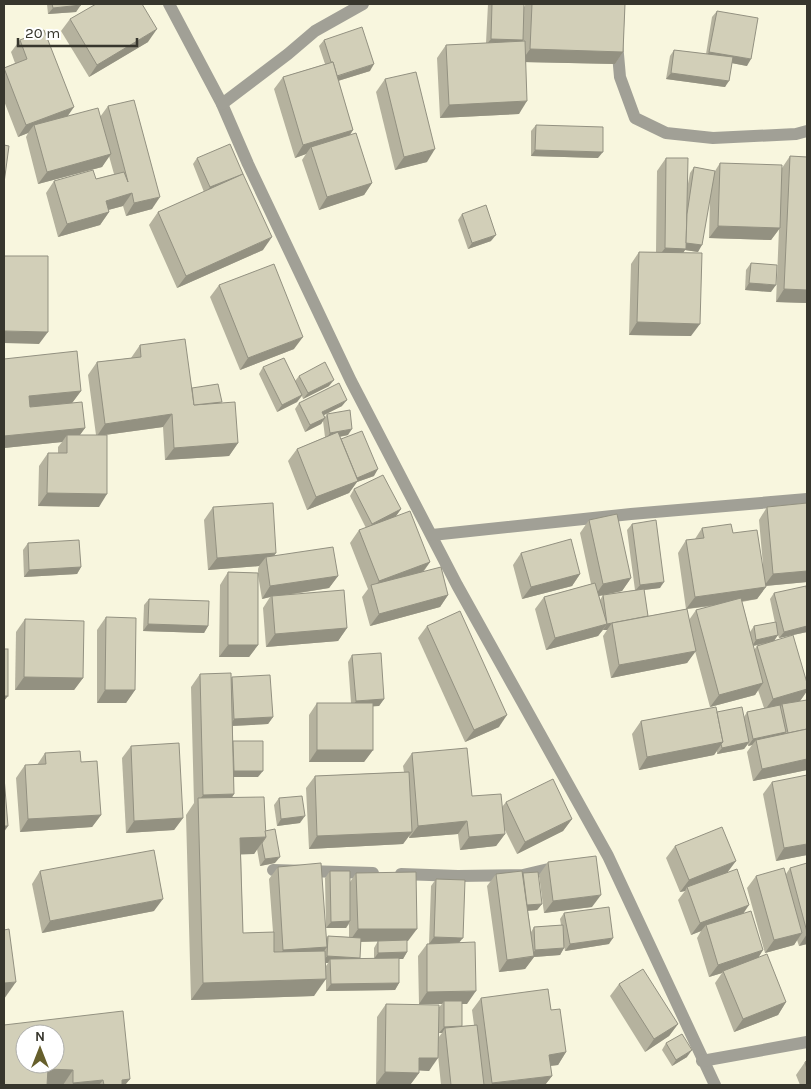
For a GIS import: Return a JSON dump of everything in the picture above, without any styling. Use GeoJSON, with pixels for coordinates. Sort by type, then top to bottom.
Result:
{"type":"FeatureCollection","features":[{"type":"Feature","properties":{"kind":"street"},"geometry":{"type":"LineString","coordinates":[[169,4],[222,104],[248,164],[351,382],[603,857],[715,1085]]}},
{"type":"Feature","properties":{"kind":"street"},"geometry":{"type":"LineString","coordinates":[[222,104],[315,31],[363,4]]}},
{"type":"Feature","properties":{"kind":"street"},"geometry":{"type":"LineString","coordinates":[[618,29],[616,37],[620,77],[635,118],[666,133],[713,138],[796,134],[807,131]]}},
{"type":"Feature","properties":{"kind":"street"},"geometry":{"type":"LineString","coordinates":[[432,535],[631,514],[807,499]]}},
{"type":"Feature","properties":{"kind":"street"},"geometry":{"type":"LineString","coordinates":[[274,870],[458,876],[523,875],[570,865]]}},
{"type":"Feature","properties":{"kind":"street"},"geometry":{"type":"LineString","coordinates":[[702,1061],[807,1042]]}},
{"type":"Feature","properties":{"kind":"building"},"geometry":{"type":"Polygon","coordinates":[[[52,4],[80,4],[81,5],[53,8],[52,4]]]}},
{"type":"Feature","properties":{"kind":"building"},"geometry":{"type":"Polygon","coordinates":[[[96,4],[142,4],[157,29],[97,65],[70,19],[96,4]]]}},
{"type":"Feature","properties":{"kind":"building"},"geometry":{"type":"Polygon","coordinates":[[[492,4],[524,4],[523,40],[491,39],[492,4]]]}},
{"type":"Feature","properties":{"kind":"building"},"geometry":{"type":"Polygon","coordinates":[[[532,4],[625,4],[623,52],[530,49],[532,4]]]}},
{"type":"Feature","properties":{"kind":"building"},"geometry":{"type":"Polygon","coordinates":[[[717,11],[758,18],[751,59],[709,52],[717,11]]]}},
{"type":"Feature","properties":{"kind":"building"},"geometry":{"type":"Polygon","coordinates":[[[362,27],[374,64],[337,76],[324,40],[362,27]]]}},
{"type":"Feature","properties":{"kind":"building"},"geometry":{"type":"Polygon","coordinates":[[[44,30],[74,107],[26,125],[4,68],[27,59],[20,40],[44,30]]]}},
{"type":"Feature","properties":{"kind":"building"},"geometry":{"type":"Polygon","coordinates":[[[525,41],[527,101],[449,105],[446,45],[525,41]]]}},
{"type":"Feature","properties":{"kind":"building"},"geometry":{"type":"Polygon","coordinates":[[[674,50],[733,57],[729,81],[671,73],[674,50]]]}},
{"type":"Feature","properties":{"kind":"building"},"geometry":{"type":"Polygon","coordinates":[[[333,62],[353,130],[303,145],[283,77],[333,62]]]}},
{"type":"Feature","properties":{"kind":"building"},"geometry":{"type":"Polygon","coordinates":[[[416,72],[435,149],[404,157],[385,79],[416,72]]]}},
{"type":"Feature","properties":{"kind":"building"},"geometry":{"type":"Polygon","coordinates":[[[134,100],[160,197],[134,203],[132,193],[106,201],[109,212],[67,224],[54,181],[93,170],[96,179],[124,172],[128,182],[108,106],[134,100]]]}},
{"type":"Feature","properties":{"kind":"building"},"geometry":{"type":"Polygon","coordinates":[[[98,108],[111,154],[47,172],[34,125],[98,108]]]}},
{"type":"Feature","properties":{"kind":"building"},"geometry":{"type":"Polygon","coordinates":[[[536,125],[603,127],[603,152],[535,150],[536,125]]]}},
{"type":"Feature","properties":{"kind":"building"},"geometry":{"type":"Polygon","coordinates":[[[356,133],[372,183],[327,197],[311,147],[356,133]]]}},
{"type":"Feature","properties":{"kind":"building"},"geometry":{"type":"Polygon","coordinates":[[[230,144],[243,174],[210,187],[197,158],[230,144]]]}},
{"type":"Feature","properties":{"kind":"building"},"geometry":{"type":"Polygon","coordinates":[[[4,145],[9,146],[4,183],[4,145]]]}},
{"type":"Feature","properties":{"kind":"building"},"geometry":{"type":"Polygon","coordinates":[[[790,156],[807,157],[807,290],[784,289],[790,156]]]}},
{"type":"Feature","properties":{"kind":"building"},"geometry":{"type":"Polygon","coordinates":[[[666,158],[688,158],[686,249],[665,248],[666,158]]]}},
{"type":"Feature","properties":{"kind":"building"},"geometry":{"type":"Polygon","coordinates":[[[720,163],[782,165],[780,228],[718,226],[720,163]]]}},
{"type":"Feature","properties":{"kind":"building"},"geometry":{"type":"Polygon","coordinates":[[[694,167],[715,171],[702,245],[686,243],[687,214],[694,167]]]}},
{"type":"Feature","properties":{"kind":"building"},"geometry":{"type":"Polygon","coordinates":[[[243,174],[272,237],[186,276],[158,212],[243,174]]]}},
{"type":"Feature","properties":{"kind":"building"},"geometry":{"type":"Polygon","coordinates":[[[486,205],[496,235],[472,243],[462,214],[486,205]]]}},
{"type":"Feature","properties":{"kind":"building"},"geometry":{"type":"Polygon","coordinates":[[[639,252],[702,253],[700,324],[637,322],[639,252]]]}},
{"type":"Feature","properties":{"kind":"building"},"geometry":{"type":"Polygon","coordinates":[[[4,256],[48,256],[48,332],[4,331],[4,256]]]}},
{"type":"Feature","properties":{"kind":"building"},"geometry":{"type":"Polygon","coordinates":[[[751,263],[777,265],[776,285],[749,283],[751,263]]]}},
{"type":"Feature","properties":{"kind":"building"},"geometry":{"type":"Polygon","coordinates":[[[274,264],[303,337],[248,358],[219,285],[274,264]]]}},
{"type":"Feature","properties":{"kind":"building"},"geometry":{"type":"Polygon","coordinates":[[[185,339],[194,405],[235,402],[238,443],[174,448],[172,414],[105,424],[97,362],[141,357],[140,345],[185,339]]]}},
{"type":"Feature","properties":{"kind":"building"},"geometry":{"type":"Polygon","coordinates":[[[77,351],[81,391],[29,396],[30,407],[82,402],[85,428],[4,436],[4,359],[77,351]]]}},
{"type":"Feature","properties":{"kind":"building"},"geometry":{"type":"Polygon","coordinates":[[[284,358],[302,395],[282,405],[263,367],[284,358]]]}},
{"type":"Feature","properties":{"kind":"building"},"geometry":{"type":"Polygon","coordinates":[[[325,362],[334,380],[308,393],[299,376],[325,362]]]}},
{"type":"Feature","properties":{"kind":"building"},"geometry":{"type":"Polygon","coordinates":[[[339,383],[347,400],[322,412],[325,418],[310,425],[299,403],[339,383]]]}},
{"type":"Feature","properties":{"kind":"building"},"geometry":{"type":"Polygon","coordinates":[[[218,384],[222,402],[194,405],[192,388],[218,384]]]}},
{"type":"Feature","properties":{"kind":"building"},"geometry":{"type":"Polygon","coordinates":[[[350,410],[352,429],[330,433],[327,414],[350,410]]]}},
{"type":"Feature","properties":{"kind":"building"},"geometry":{"type":"Polygon","coordinates":[[[362,431],[378,469],[357,478],[341,439],[362,431]]]}},
{"type":"Feature","properties":{"kind":"building"},"geometry":{"type":"Polygon","coordinates":[[[338,432],[358,481],[316,497],[297,449],[338,432]]]}},
{"type":"Feature","properties":{"kind":"building"},"geometry":{"type":"Polygon","coordinates":[[[67,435],[107,435],[107,494],[47,493],[48,453],[67,453],[67,435]]]}},
{"type":"Feature","properties":{"kind":"building"},"geometry":{"type":"Polygon","coordinates":[[[383,475],[401,509],[372,524],[354,489],[383,475]]]}},
{"type":"Feature","properties":{"kind":"building"},"geometry":{"type":"Polygon","coordinates":[[[273,503],[276,553],[217,558],[213,507],[273,503]]]}},
{"type":"Feature","properties":{"kind":"building"},"geometry":{"type":"Polygon","coordinates":[[[807,503],[807,571],[773,574],[767,507],[807,503]]]}},
{"type":"Feature","properties":{"kind":"building"},"geometry":{"type":"Polygon","coordinates":[[[410,511],[430,562],[379,581],[359,530],[410,511]]]}},
{"type":"Feature","properties":{"kind":"building"},"geometry":{"type":"Polygon","coordinates":[[[617,514],[631,578],[603,584],[589,520],[617,514]]]}},
{"type":"Feature","properties":{"kind":"building"},"geometry":{"type":"Polygon","coordinates":[[[656,520],[664,582],[640,585],[632,524],[656,520]]]}},
{"type":"Feature","properties":{"kind":"building"},"geometry":{"type":"Polygon","coordinates":[[[731,524],[733,533],[757,530],[766,587],[695,597],[686,540],[704,538],[702,528],[731,524]]]}},
{"type":"Feature","properties":{"kind":"building"},"geometry":{"type":"Polygon","coordinates":[[[571,539],[580,574],[531,587],[521,553],[571,539]]]}},
{"type":"Feature","properties":{"kind":"building"},"geometry":{"type":"Polygon","coordinates":[[[79,540],[81,567],[29,570],[28,543],[79,540]]]}},
{"type":"Feature","properties":{"kind":"building"},"geometry":{"type":"Polygon","coordinates":[[[333,547],[338,576],[270,586],[266,557],[333,547]]]}},
{"type":"Feature","properties":{"kind":"building"},"geometry":{"type":"Polygon","coordinates":[[[441,567],[448,595],[379,614],[371,585],[441,567]]]}},
{"type":"Feature","properties":{"kind":"building"},"geometry":{"type":"Polygon","coordinates":[[[228,572],[258,573],[258,645],[228,645],[228,572]]]}},
{"type":"Feature","properties":{"kind":"building"},"geometry":{"type":"Polygon","coordinates":[[[595,583],[607,624],[555,638],[544,597],[595,583]]]}},
{"type":"Feature","properties":{"kind":"building"},"geometry":{"type":"Polygon","coordinates":[[[806,586],[807,626],[784,632],[774,593],[806,586]]]}},
{"type":"Feature","properties":{"kind":"building"},"geometry":{"type":"Polygon","coordinates":[[[644,589],[648,616],[607,624],[603,595],[644,589]]]}},
{"type":"Feature","properties":{"kind":"building"},"geometry":{"type":"Polygon","coordinates":[[[344,590],[347,628],[275,634],[272,596],[344,590]]]}},
{"type":"Feature","properties":{"kind":"building"},"geometry":{"type":"Polygon","coordinates":[[[741,598],[763,683],[719,695],[696,610],[741,598]]]}},
{"type":"Feature","properties":{"kind":"building"},"geometry":{"type":"Polygon","coordinates":[[[149,599],[209,601],[208,626],[148,624],[149,599]]]}},
{"type":"Feature","properties":{"kind":"building"},"geometry":{"type":"Polygon","coordinates":[[[687,609],[696,651],[619,665],[612,623],[687,609]]]}},
{"type":"Feature","properties":{"kind":"building"},"geometry":{"type":"Polygon","coordinates":[[[460,611],[507,715],[474,730],[427,626],[460,611]]]}},
{"type":"Feature","properties":{"kind":"building"},"geometry":{"type":"Polygon","coordinates":[[[106,617],[136,618],[135,690],[105,690],[106,617]]]}},
{"type":"Feature","properties":{"kind":"building"},"geometry":{"type":"Polygon","coordinates":[[[25,619],[84,621],[83,678],[24,677],[25,619]]]}},
{"type":"Feature","properties":{"kind":"building"},"geometry":{"type":"Polygon","coordinates":[[[776,622],[778,635],[756,640],[754,626],[776,622]]]}},
{"type":"Feature","properties":{"kind":"building"},"geometry":{"type":"Polygon","coordinates":[[[793,635],[807,683],[807,689],[773,699],[757,646],[793,635]]]}},
{"type":"Feature","properties":{"kind":"building"},"geometry":{"type":"Polygon","coordinates":[[[4,649],[8,649],[8,696],[4,696],[4,649]]]}},
{"type":"Feature","properties":{"kind":"building"},"geometry":{"type":"Polygon","coordinates":[[[381,653],[384,699],[356,701],[352,655],[381,653]]]}},
{"type":"Feature","properties":{"kind":"building"},"geometry":{"type":"Polygon","coordinates":[[[231,673],[234,794],[203,795],[200,674],[231,673]]]}},
{"type":"Feature","properties":{"kind":"building"},"geometry":{"type":"Polygon","coordinates":[[[270,675],[273,717],[234,719],[232,677],[270,675]]]}},
{"type":"Feature","properties":{"kind":"building"},"geometry":{"type":"Polygon","coordinates":[[[807,700],[807,729],[788,733],[782,704],[807,700]]]}},
{"type":"Feature","properties":{"kind":"building"},"geometry":{"type":"Polygon","coordinates":[[[317,703],[373,703],[373,750],[317,750],[317,703]]]}},
{"type":"Feature","properties":{"kind":"building"},"geometry":{"type":"Polygon","coordinates":[[[780,705],[786,732],[753,739],[747,712],[780,705]]]}},
{"type":"Feature","properties":{"kind":"building"},"geometry":{"type":"Polygon","coordinates":[[[716,707],[723,742],[647,757],[641,721],[716,707]]]}},
{"type":"Feature","properties":{"kind":"building"},"geometry":{"type":"Polygon","coordinates":[[[742,707],[749,742],[722,748],[721,744],[723,742],[717,712],[742,707]]]}},
{"type":"Feature","properties":{"kind":"building"},"geometry":{"type":"Polygon","coordinates":[[[807,729],[807,759],[762,769],[756,740],[807,729]]]}},
{"type":"Feature","properties":{"kind":"building"},"geometry":{"type":"Polygon","coordinates":[[[233,741],[263,741],[263,771],[234,771],[233,741]]]}},
{"type":"Feature","properties":{"kind":"building"},"geometry":{"type":"Polygon","coordinates":[[[179,743],[183,818],[134,821],[131,746],[179,743]]]}},
{"type":"Feature","properties":{"kind":"building"},"geometry":{"type":"Polygon","coordinates":[[[467,748],[472,796],[501,794],[505,834],[469,837],[467,821],[418,826],[412,753],[467,748]]]}},
{"type":"Feature","properties":{"kind":"building"},"geometry":{"type":"Polygon","coordinates":[[[80,751],[81,762],[97,761],[101,815],[28,819],[25,765],[46,764],[45,753],[80,751]]]}},
{"type":"Feature","properties":{"kind":"building"},"geometry":{"type":"Polygon","coordinates":[[[409,772],[412,832],[317,836],[315,776],[409,772]]]}},
{"type":"Feature","properties":{"kind":"building"},"geometry":{"type":"Polygon","coordinates":[[[807,775],[807,844],[784,848],[772,782],[807,775]]]}},
{"type":"Feature","properties":{"kind":"building"},"geometry":{"type":"Polygon","coordinates":[[[4,777],[8,826],[4,826],[4,777]]]}},
{"type":"Feature","properties":{"kind":"building"},"geometry":{"type":"Polygon","coordinates":[[[553,779],[572,819],[525,842],[506,802],[553,779]]]}},
{"type":"Feature","properties":{"kind":"building"},"geometry":{"type":"Polygon","coordinates":[[[302,796],[305,816],[281,819],[279,798],[302,796]]]}},
{"type":"Feature","properties":{"kind":"building"},"geometry":{"type":"Polygon","coordinates":[[[264,797],[266,837],[240,838],[243,933],[274,932],[274,952],[325,951],[326,979],[203,983],[198,798],[264,797]]]}},
{"type":"Feature","properties":{"kind":"building"},"geometry":{"type":"Polygon","coordinates":[[[722,827],[736,861],[689,880],[675,846],[722,827]]]}},
{"type":"Feature","properties":{"kind":"building"},"geometry":{"type":"Polygon","coordinates":[[[275,829],[280,857],[265,859],[262,843],[266,837],[265,831],[275,829]]]}},
{"type":"Feature","properties":{"kind":"building"},"geometry":{"type":"Polygon","coordinates":[[[154,850],[163,899],[50,921],[40,871],[154,850]]]}},
{"type":"Feature","properties":{"kind":"building"},"geometry":{"type":"Polygon","coordinates":[[[596,856],[601,895],[553,901],[548,862],[596,856]]]}},
{"type":"Feature","properties":{"kind":"building"},"geometry":{"type":"Polygon","coordinates":[[[321,863],[327,947],[283,950],[278,867],[321,863]]]}},
{"type":"Feature","properties":{"kind":"building"},"geometry":{"type":"Polygon","coordinates":[[[807,863],[807,932],[790,868],[807,863]]]}},
{"type":"Feature","properties":{"kind":"building"},"geometry":{"type":"Polygon","coordinates":[[[784,868],[802,933],[774,940],[756,876],[784,868]]]}},
{"type":"Feature","properties":{"kind":"building"},"geometry":{"type":"Polygon","coordinates":[[[737,869],[749,905],[700,923],[687,887],[737,869]]]}},
{"type":"Feature","properties":{"kind":"building"},"geometry":{"type":"Polygon","coordinates":[[[330,871],[350,871],[350,921],[331,922],[330,871]]]}},
{"type":"Feature","properties":{"kind":"building"},"geometry":{"type":"Polygon","coordinates":[[[522,871],[534,956],[507,960],[496,874],[522,871]]]}},
{"type":"Feature","properties":{"kind":"building"},"geometry":{"type":"Polygon","coordinates":[[[416,872],[417,929],[358,929],[356,873],[416,872]]]}},
{"type":"Feature","properties":{"kind":"building"},"geometry":{"type":"Polygon","coordinates":[[[538,872],[542,904],[527,905],[523,873],[538,872]]]}},
{"type":"Feature","properties":{"kind":"building"},"geometry":{"type":"Polygon","coordinates":[[[436,879],[465,880],[463,938],[434,937],[436,879]]]}},
{"type":"Feature","properties":{"kind":"building"},"geometry":{"type":"Polygon","coordinates":[[[609,907],[613,938],[570,944],[564,913],[609,907]]]}},
{"type":"Feature","properties":{"kind":"building"},"geometry":{"type":"Polygon","coordinates":[[[751,911],[763,950],[718,965],[706,925],[751,911]]]}},
{"type":"Feature","properties":{"kind":"building"},"geometry":{"type":"Polygon","coordinates":[[[563,925],[564,948],[535,950],[534,927],[563,925]]]}},
{"type":"Feature","properties":{"kind":"building"},"geometry":{"type":"Polygon","coordinates":[[[9,929],[16,982],[4,983],[4,930],[9,929]]]}},
{"type":"Feature","properties":{"kind":"building"},"geometry":{"type":"Polygon","coordinates":[[[328,936],[361,938],[360,958],[327,956],[328,936]]]}},
{"type":"Feature","properties":{"kind":"building"},"geometry":{"type":"Polygon","coordinates":[[[407,940],[407,952],[378,953],[378,941],[407,940]]]}},
{"type":"Feature","properties":{"kind":"building"},"geometry":{"type":"Polygon","coordinates":[[[475,942],[476,991],[427,992],[427,944],[475,942]]]}},
{"type":"Feature","properties":{"kind":"building"},"geometry":{"type":"Polygon","coordinates":[[[767,954],[786,1002],[743,1019],[723,971],[767,954]]]}},
{"type":"Feature","properties":{"kind":"building"},"geometry":{"type":"Polygon","coordinates":[[[399,958],[399,983],[331,984],[330,959],[399,958]]]}},
{"type":"Feature","properties":{"kind":"building"},"geometry":{"type":"Polygon","coordinates":[[[643,969],[678,1024],[654,1039],[619,984],[643,969]]]}},
{"type":"Feature","properties":{"kind":"building"},"geometry":{"type":"Polygon","coordinates":[[[548,989],[551,1010],[560,1009],[566,1052],[549,1055],[552,1076],[492,1083],[481,998],[548,989]]]}},
{"type":"Feature","properties":{"kind":"building"},"geometry":{"type":"Polygon","coordinates":[[[444,1001],[462,1001],[462,1026],[444,1027],[444,1001]]]}},
{"type":"Feature","properties":{"kind":"building"},"geometry":{"type":"Polygon","coordinates":[[[386,1004],[439,1005],[438,1058],[419,1058],[419,1073],[385,1072],[386,1004]]]}},
{"type":"Feature","properties":{"kind":"building"},"geometry":{"type":"Polygon","coordinates":[[[123,1011],[130,1079],[122,1080],[122,1085],[104,1085],[103,1080],[73,1083],[73,1070],[65,1070],[65,1024],[15,1024],[15,1074],[48,1074],[47,1085],[4,1085],[4,1025],[123,1011]]]}},
{"type":"Feature","properties":{"kind":"building"},"geometry":{"type":"Polygon","coordinates":[[[477,1025],[484,1085],[451,1085],[445,1028],[477,1025]]]}},
{"type":"Feature","properties":{"kind":"building"},"geometry":{"type":"Polygon","coordinates":[[[682,1034],[692,1050],[676,1060],[666,1043],[682,1034]]]}}]}
